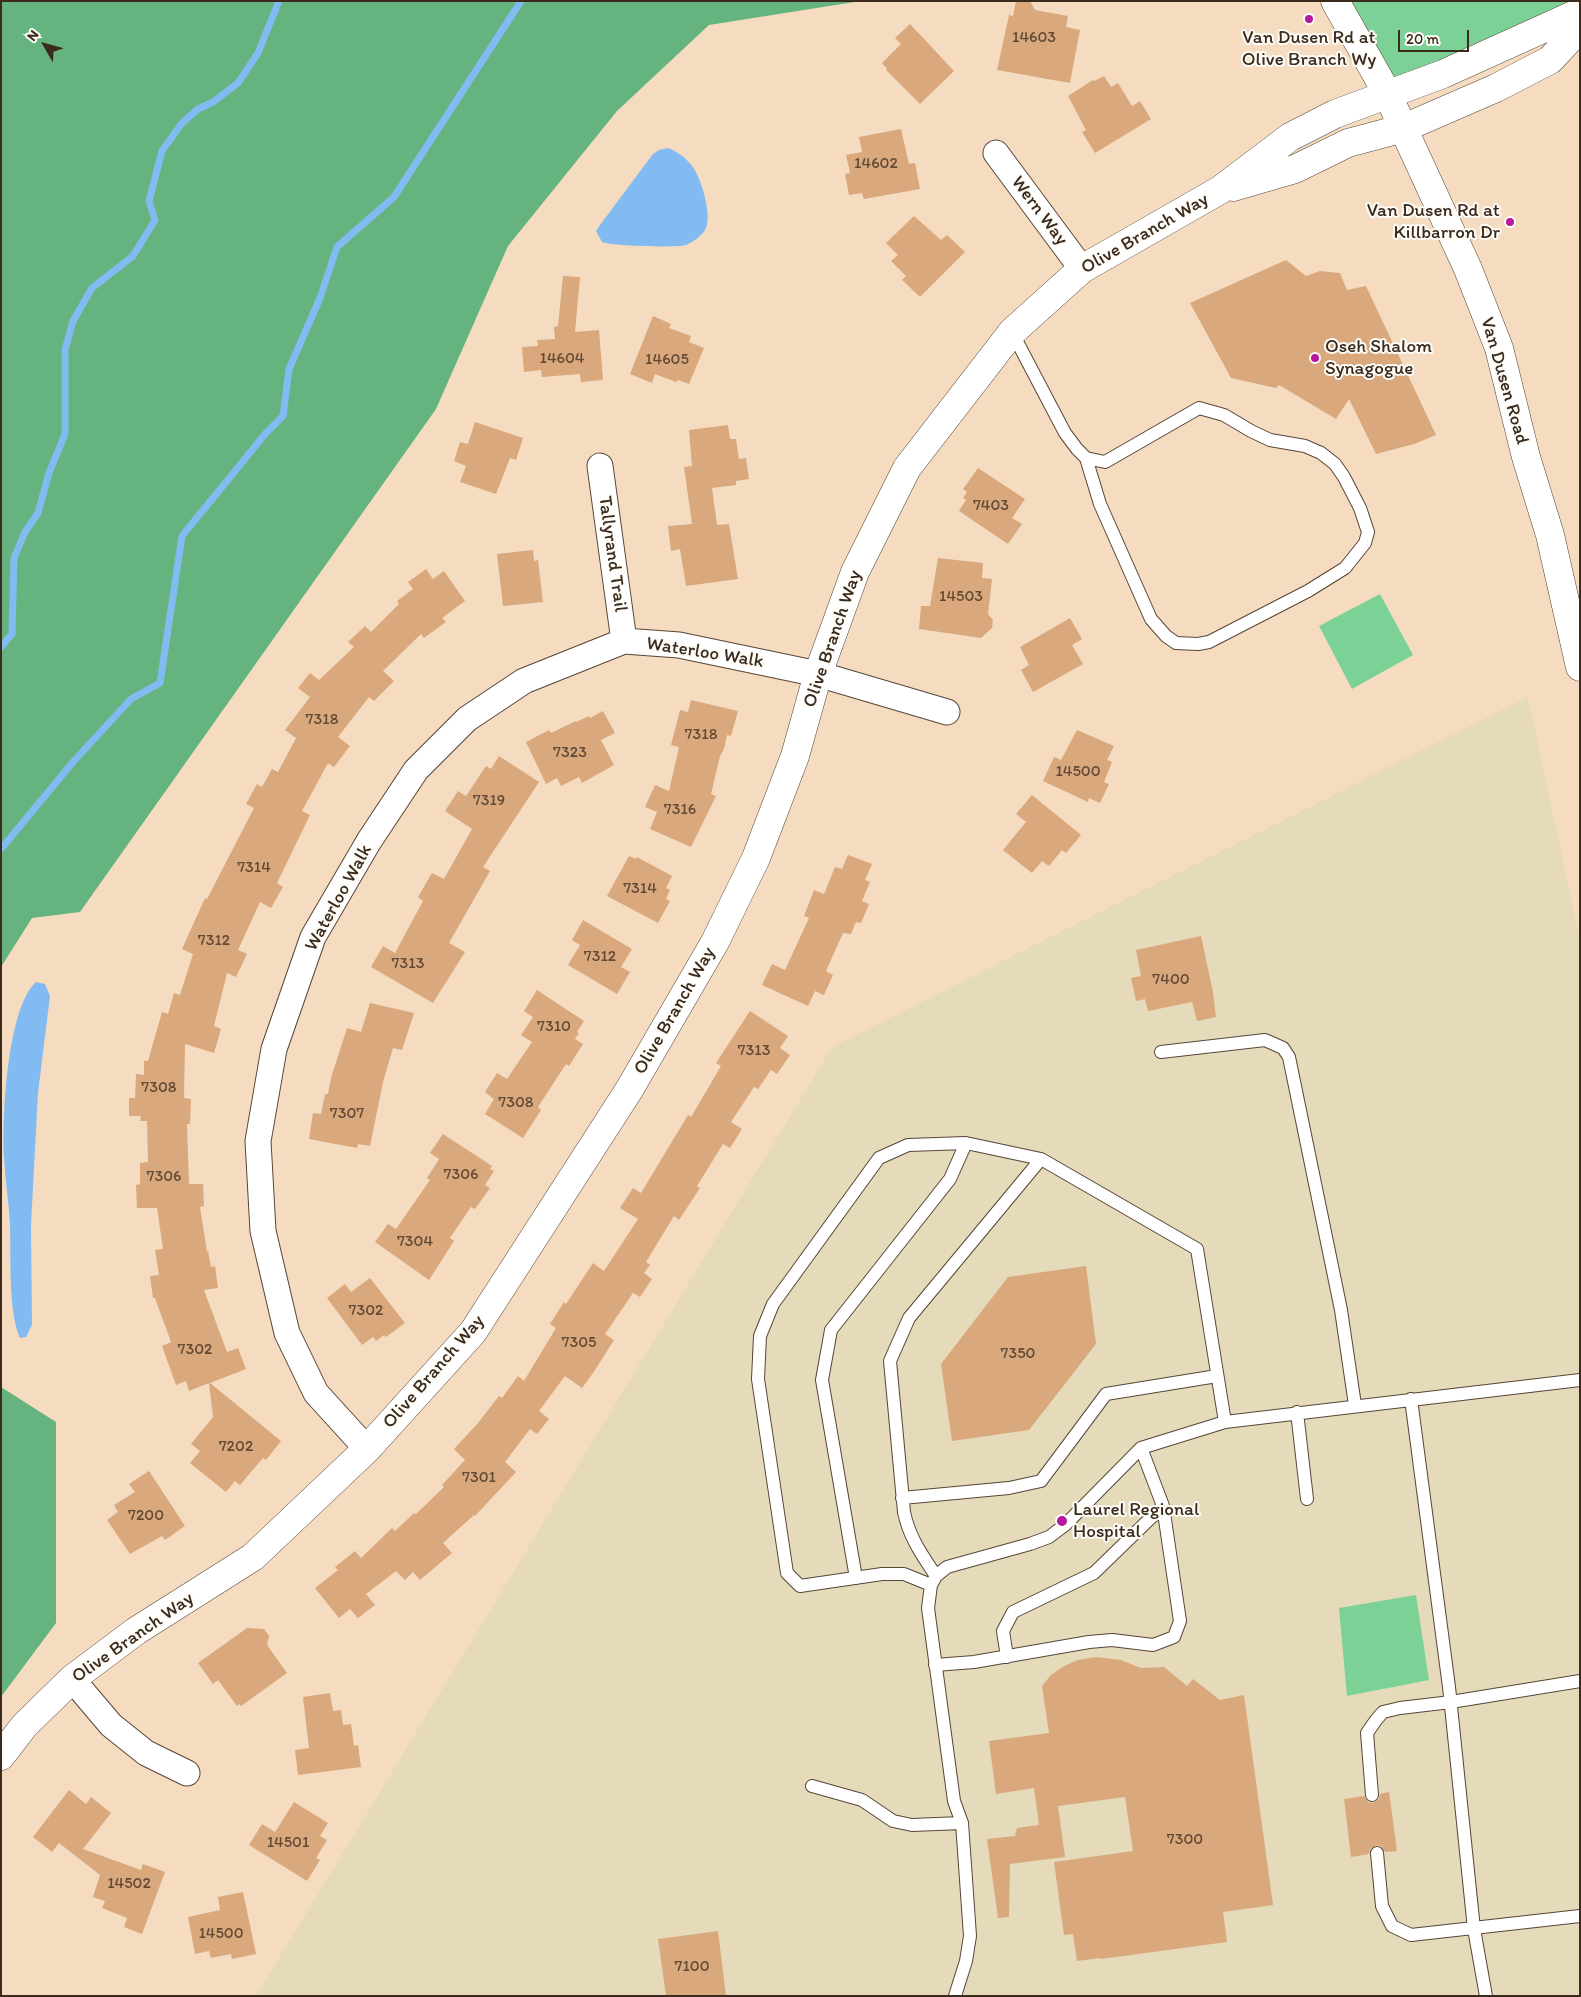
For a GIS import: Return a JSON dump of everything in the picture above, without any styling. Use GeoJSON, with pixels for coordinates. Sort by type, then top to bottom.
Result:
{"type":"FeatureCollection","features":[{"type":"Feature","properties":{"kind":"street","name":"Van Dusen Road"},"geometry":{"type":"LineString","coordinates":[[1335,1],[1387,93],[1404,128],[1468,268],[1499,348],[1526,457],[1550,535],[1580,667]]}},
{"type":"Feature","properties":{"kind":"street","name":"Olive Branch Way"},"geometry":{"type":"LineString","coordinates":[[1,1756],[24,1726],[72,1679],[136,1632],[253,1558],[367,1449],[473,1332],[629,1090],[715,942],[756,858],[796,756],[818,674],[855,572],[907,468],[1012,332],[1082,269],[1220,190],[1290,137],[1335,114],[1387,93],[1444,74],[1580,12]]}},
{"type":"Feature","properties":{"kind":"street","name":"Olive Branch Way"},"geometry":{"type":"LineString","coordinates":[[1220,190],[1295,169],[1348,143],[1404,128],[1496,88],[1550,60],[1580,28]]}},
{"type":"Feature","properties":{"kind":"street","name":"Wern Way"},"geometry":{"type":"LineString","coordinates":[[996,153],[1082,269]]}},
{"type":"Feature","properties":{"kind":"street","name":"Tallyrand Trail"},"geometry":{"type":"LineString","coordinates":[[600,466],[624,641]]}},
{"type":"Feature","properties":{"kind":"street","name":"Waterloo Walk"},"geometry":{"type":"LineString","coordinates":[[367,1449],[316,1393],[287,1333],[263,1231],[258,1141],[274,1049],[313,937],[369,841],[416,770],[467,719],[524,681],[624,641],[679,645],[818,674],[947,712]]}},
{"type":"Feature","properties":{"kind":"street"},"geometry":{"type":"LineString","coordinates":[[72,1679],[111,1725],[146,1753],[187,1773]]}},
{"type":"Feature","properties":{"kind":"lane"},"geometry":{"type":"LineString","coordinates":[[1012,332],[1066,432],[1077,449],[1086,458],[1100,504],[1151,619],[1166,636],[1176,642],[1198,644],[1209,642],[1308,592],[1345,568],[1365,544],[1368,532],[1360,508],[1335,464],[1321,453],[1306,446],[1270,440],[1224,415],[1199,408],[1105,462],[1086,458]]}},
{"type":"Feature","properties":{"kind":"lane"},"geometry":{"type":"LineString","coordinates":[[1162,1052],[1265,1040],[1283,1048],[1289,1057],[1341,1310],[1355,1406]]}},
{"type":"Feature","properties":{"kind":"lane"},"geometry":{"type":"LineString","coordinates":[[856,1578],[822,1380],[831,1330],[950,1179],[966,1143]]}},
{"type":"Feature","properties":{"kind":"lane"},"geometry":{"type":"LineString","coordinates":[[933,1580],[904,1574],[882,1574],[800,1586],[787,1573],[758,1379],[760,1336],[773,1304],[879,1158],[908,1145],[966,1143],[1041,1159],[1197,1249],[1224,1422]]}},
{"type":"Feature","properties":{"kind":"lane"},"geometry":{"type":"LineString","coordinates":[[933,1580],[908,1530],[902,1498],[890,1361],[909,1318],[1041,1159]]}},
{"type":"Feature","properties":{"kind":"lane"},"geometry":{"type":"LineString","coordinates":[[902,1498],[1009,1488],[1041,1481],[1106,1394],[1217,1376]]}},
{"type":"Feature","properties":{"kind":"lane"},"geometry":{"type":"LineString","coordinates":[[955,1996],[966,1961],[970,1936],[962,1823],[954,1801],[928,1608],[933,1580],[947,1566],[1030,1544],[1049,1537],[1065,1525],[1140,1448],[1224,1422],[1580,1380]]}},
{"type":"Feature","properties":{"kind":"lane"},"geometry":{"type":"LineString","coordinates":[[1411,1400],[1451,1702],[1474,1930],[1486,1996]]}},
{"type":"Feature","properties":{"kind":"lane"},"geometry":{"type":"LineString","coordinates":[[1297,1412],[1307,1499]]}},
{"type":"Feature","properties":{"kind":"lane"},"geometry":{"type":"LineString","coordinates":[[935,1665],[974,1662],[1112,1640],[1153,1645],[1174,1637],[1180,1621],[1163,1506],[1140,1448]]}},
{"type":"Feature","properties":{"kind":"lane"},"geometry":{"type":"LineString","coordinates":[[1007,1657],[1003,1631],[1013,1612],[1094,1573],[1163,1506]]}},
{"type":"Feature","properties":{"kind":"lane"},"geometry":{"type":"LineString","coordinates":[[1372,1795],[1367,1734],[1384,1712],[1580,1681]]}},
{"type":"Feature","properties":{"kind":"lane"},"geometry":{"type":"LineString","coordinates":[[812,1786],[862,1800],[893,1821],[912,1825],[962,1823]]}},
{"type":"Feature","properties":{"kind":"lane"},"geometry":{"type":"LineString","coordinates":[[1377,1853],[1382,1906],[1392,1926],[1410,1935],[1474,1930],[1580,1916]]}},
{"type":"Feature","properties":{"kind":"shaded area","name":"Laurel Regional Hospital"},"geometry":{"type":"Polygon","coordinates":[[[1528,697],[1580,940],[1580,1996],[256,1996],[832,1047],[1528,697]]]}},
{"type":"Feature","properties":{"kind":"green space"},"geometry":{"type":"Polygon","coordinates":[[[1,1],[861,1],[709,25],[617,111],[508,246],[436,409],[80,912],[32,918],[1,967],[1,1]]]}},
{"type":"Feature","properties":{"kind":"green space"},"geometry":{"type":"Polygon","coordinates":[[[1335,1],[1580,1],[1387,93],[1335,1]]]}},
{"type":"Feature","properties":{"kind":"green space"},"geometry":{"type":"Polygon","coordinates":[[[1380,594],[1413,655],[1352,689],[1319,626],[1380,594]]]}},
{"type":"Feature","properties":{"kind":"green space"},"geometry":{"type":"Polygon","coordinates":[[[1,1387],[56,1422],[56,1623],[1,1697],[1,1387]]]}},
{"type":"Feature","properties":{"kind":"green space"},"geometry":{"type":"Polygon","coordinates":[[[1416,1595],[1429,1680],[1347,1696],[1339,1608],[1416,1595]]]}},
{"type":"Feature","properties":{"kind":"water"},"geometry":{"type":"Polygon","coordinates":[[[668,148],[687,160],[699,178],[707,205],[708,214],[705,230],[692,242],[680,246],[631,245],[602,242],[596,231],[600,225],[653,154],[668,148]]]}},
{"type":"Feature","properties":{"kind":"water"},"geometry":{"type":"Polygon","coordinates":[[[36,982],[45,984],[50,996],[38,1093],[31,1225],[32,1325],[26,1337],[20,1338],[16,1327],[12,1299],[10,1225],[4,1157],[4,1117],[8,1065],[18,1015],[26,995],[36,982]]]}},
{"type":"Feature","properties":{"kind":"building"},"geometry":{"type":"Polygon","coordinates":[[[1016,1],[1030,1],[1035,10],[1068,16],[1066,27],[1080,30],[1070,83],[997,70],[1009,15],[1013,16],[1016,1]]]}},
{"type":"Feature","properties":{"kind":"building"},"geometry":{"type":"Polygon","coordinates":[[[910,24],[954,71],[920,104],[886,70],[882,63],[901,44],[895,38],[910,24]]]}},
{"type":"Feature","properties":{"kind":"building"},"geometry":{"type":"Polygon","coordinates":[[[1104,76],[1111,87],[1118,83],[1132,106],[1140,101],[1151,119],[1095,153],[1082,132],[1086,130],[1068,96],[1093,80],[1104,76]]]}},
{"type":"Feature","properties":{"kind":"building"},"geometry":{"type":"Polygon","coordinates":[[[901,129],[909,164],[915,163],[920,189],[864,199],[862,193],[849,195],[845,174],[850,173],[846,155],[862,152],[859,137],[901,129]]]}},
{"type":"Feature","properties":{"kind":"building"},"geometry":{"type":"Polygon","coordinates":[[[914,216],[941,240],[947,235],[965,252],[920,297],[902,280],[906,276],[891,261],[898,255],[886,243],[914,216]]]}},
{"type":"Feature","properties":{"kind":"building","name":"Oseh Shalom Synagogue"},"geometry":{"type":"Polygon","coordinates":[[[1286,260],[1306,276],[1320,271],[1340,273],[1347,290],[1366,286],[1436,435],[1414,444],[1376,454],[1349,399],[1336,419],[1279,385],[1276,388],[1231,378],[1190,303],[1286,260]]]}},
{"type":"Feature","properties":{"kind":"building"},"geometry":{"type":"Polygon","coordinates":[[[563,276],[580,277],[575,332],[599,330],[603,380],[581,382],[580,374],[542,377],[541,370],[524,372],[522,347],[538,346],[537,340],[555,339],[554,327],[558,326],[563,276]]]}},
{"type":"Feature","properties":{"kind":"building"},"geometry":{"type":"Polygon","coordinates":[[[653,316],[671,324],[669,328],[691,336],[689,342],[704,348],[689,384],[678,380],[676,382],[655,374],[652,383],[630,374],[653,316]]]}},
{"type":"Feature","properties":{"kind":"building"},"geometry":{"type":"Polygon","coordinates":[[[475,422],[523,438],[516,460],[510,458],[496,494],[460,482],[466,466],[454,461],[460,442],[468,444],[475,422]]]}},
{"type":"Feature","properties":{"kind":"building"},"geometry":{"type":"Polygon","coordinates":[[[728,425],[730,439],[736,439],[739,459],[746,458],[749,479],[736,481],[736,485],[712,488],[717,525],[729,524],[738,579],[686,586],[680,549],[671,551],[668,526],[692,524],[684,467],[692,466],[689,430],[728,425]]]}},
{"type":"Feature","properties":{"kind":"building"},"geometry":{"type":"Polygon","coordinates":[[[978,468],[1025,499],[1012,518],[1022,524],[1008,544],[959,511],[966,500],[963,498],[967,492],[963,489],[978,468]]]}},
{"type":"Feature","properties":{"kind":"building"},"geometry":{"type":"Polygon","coordinates":[[[533,550],[534,561],[538,560],[543,602],[503,606],[497,554],[533,550]]]}},
{"type":"Feature","properties":{"kind":"building"},"geometry":{"type":"Polygon","coordinates":[[[938,558],[983,563],[982,578],[992,579],[988,614],[993,620],[992,628],[981,638],[919,629],[921,606],[930,606],[938,558]]]}},
{"type":"Feature","properties":{"kind":"building"},"geometry":{"type":"Polygon","coordinates":[[[426,569],[433,579],[444,571],[465,601],[442,618],[446,622],[424,638],[421,634],[383,671],[394,681],[374,701],[369,697],[338,737],[350,746],[334,767],[328,763],[302,811],[310,815],[277,883],[283,887],[271,908],[260,902],[238,950],[247,954],[236,977],[227,973],[214,1026],[221,1029],[214,1053],[185,1044],[184,1098],[191,1099],[190,1124],[187,1124],[189,1184],[203,1184],[204,1206],[200,1207],[207,1252],[211,1267],[215,1266],[218,1288],[204,1290],[227,1352],[238,1348],[246,1369],[210,1383],[281,1441],[266,1460],[263,1458],[240,1485],[235,1481],[226,1492],[190,1463],[200,1451],[191,1444],[213,1417],[209,1383],[189,1391],[186,1381],[176,1385],[162,1346],[171,1342],[155,1298],[153,1298],[150,1276],[159,1275],[155,1250],[163,1249],[157,1208],[137,1208],[136,1185],[140,1184],[140,1163],[148,1162],[147,1121],[140,1121],[141,1116],[129,1116],[129,1098],[135,1098],[136,1074],[144,1075],[144,1061],[148,1061],[162,1012],[168,1014],[174,993],[180,995],[193,954],[182,949],[205,898],[207,899],[254,808],[246,804],[257,784],[262,787],[272,769],[278,772],[296,738],[285,730],[310,697],[298,688],[310,673],[319,680],[354,647],[348,642],[365,626],[371,632],[399,604],[397,601],[413,589],[408,582],[426,569]]]}},
{"type":"Feature","properties":{"kind":"building"},"geometry":{"type":"Polygon","coordinates":[[[1070,618],[1082,639],[1072,645],[1083,664],[1033,692],[1021,670],[1029,665],[1020,647],[1070,618]]]}},
{"type":"Feature","properties":{"kind":"building"},"geometry":{"type":"Polygon","coordinates":[[[691,700],[738,711],[731,736],[727,735],[724,749],[720,756],[711,794],[716,796],[691,847],[650,829],[657,812],[645,807],[655,785],[669,791],[679,747],[671,745],[680,710],[688,712],[691,700]]]}},
{"type":"Feature","properties":{"kind":"building"},"geometry":{"type":"Polygon","coordinates":[[[603,711],[615,733],[601,740],[614,765],[582,783],[579,777],[561,786],[557,778],[546,784],[526,742],[549,730],[551,733],[603,711]]]}},
{"type":"Feature","properties":{"kind":"building"},"geometry":{"type":"Polygon","coordinates":[[[1077,730],[1114,746],[1107,760],[1112,762],[1104,782],[1109,784],[1100,803],[1089,798],[1088,802],[1043,781],[1054,757],[1061,760],[1077,730]]]}},
{"type":"Feature","properties":{"kind":"building"},"geometry":{"type":"Polygon","coordinates":[[[499,756],[539,782],[483,867],[490,871],[449,943],[465,952],[433,1003],[371,967],[383,946],[395,953],[423,901],[418,897],[432,873],[444,879],[472,829],[445,811],[458,791],[466,796],[486,766],[491,769],[499,756]]]}},
{"type":"Feature","properties":{"kind":"building"},"geometry":{"type":"Polygon","coordinates":[[[1032,795],[1081,835],[1066,853],[1062,850],[1049,866],[1042,861],[1032,873],[1003,850],[1026,822],[1016,814],[1032,795]]]}},
{"type":"Feature","properties":{"kind":"building"},"geometry":{"type":"Polygon","coordinates":[[[848,855],[872,864],[865,880],[870,882],[862,901],[869,904],[861,923],[856,922],[851,934],[843,933],[826,971],[833,975],[824,995],[815,991],[808,1006],[762,985],[772,964],[785,970],[809,918],[804,916],[814,890],[824,894],[835,867],[842,869],[848,855]]]}},
{"type":"Feature","properties":{"kind":"building"},"geometry":{"type":"Polygon","coordinates":[[[629,856],[636,859],[637,857],[672,876],[666,888],[670,890],[666,899],[670,901],[658,923],[607,896],[629,856]]]}},
{"type":"Feature","properties":{"kind":"building"},"geometry":{"type":"Polygon","coordinates":[[[583,920],[632,949],[621,967],[630,972],[617,994],[568,965],[580,945],[572,940],[583,920]]]}},
{"type":"Feature","properties":{"kind":"building"},"geometry":{"type":"Polygon","coordinates":[[[1201,936],[1213,992],[1216,1017],[1197,1021],[1192,1002],[1148,1011],[1145,999],[1136,1001],[1131,978],[1141,976],[1136,950],[1201,936]]]}},
{"type":"Feature","properties":{"kind":"building"},"geometry":{"type":"Polygon","coordinates":[[[537,990],[584,1021],[575,1039],[583,1044],[569,1066],[566,1064],[538,1107],[541,1110],[523,1138],[485,1114],[494,1099],[485,1092],[497,1073],[507,1079],[532,1042],[521,1035],[533,1017],[524,1011],[537,990]]]}},
{"type":"Feature","properties":{"kind":"building"},"geometry":{"type":"Polygon","coordinates":[[[370,1003],[414,1013],[402,1050],[393,1048],[383,1082],[370,1146],[358,1144],[357,1148],[309,1139],[313,1113],[321,1114],[325,1094],[328,1094],[331,1078],[347,1028],[361,1032],[370,1003]]]}},
{"type":"Feature","properties":{"kind":"building"},"geometry":{"type":"Polygon","coordinates":[[[750,1011],[788,1036],[780,1048],[790,1055],[777,1074],[771,1070],[758,1089],[754,1087],[731,1122],[742,1129],[730,1148],[723,1144],[697,1186],[700,1188],[679,1220],[674,1216],[646,1262],[650,1265],[644,1273],[652,1279],[640,1297],[633,1293],[605,1334],[614,1340],[593,1373],[582,1388],[565,1376],[539,1411],[549,1419],[537,1434],[530,1429],[505,1462],[516,1472],[475,1516],[443,1543],[452,1553],[420,1580],[413,1572],[405,1580],[396,1571],[366,1594],[375,1605],[358,1618],[350,1609],[339,1618],[315,1588],[338,1570],[335,1567],[355,1551],[361,1558],[392,1528],[395,1531],[414,1513],[416,1514],[444,1487],[442,1485],[465,1460],[454,1449],[499,1396],[502,1398],[518,1376],[524,1381],[556,1328],[550,1324],[564,1302],[566,1304],[593,1263],[604,1271],[638,1219],[620,1208],[633,1188],[641,1193],[688,1115],[691,1117],[721,1066],[716,1063],[750,1011]]]}},
{"type":"Feature","properties":{"kind":"building"},"geometry":{"type":"Polygon","coordinates":[[[443,1134],[492,1166],[490,1169],[494,1171],[485,1185],[490,1188],[475,1209],[471,1207],[450,1238],[454,1241],[429,1280],[375,1242],[388,1224],[396,1229],[430,1180],[427,1178],[439,1159],[430,1153],[443,1134]]]}},
{"type":"Feature","properties":{"kind":"building"},"geometry":{"type":"Polygon","coordinates":[[[1086,1266],[1096,1344],[1029,1430],[952,1441],[941,1364],[1008,1277],[1086,1266]]]}},
{"type":"Feature","properties":{"kind":"building"},"geometry":{"type":"Polygon","coordinates":[[[370,1278],[405,1323],[386,1337],[384,1335],[376,1341],[373,1337],[362,1345],[327,1298],[345,1284],[351,1292],[370,1278]]]}},
{"type":"Feature","properties":{"kind":"building"},"geometry":{"type":"Polygon","coordinates":[[[149,1471],[185,1526],[165,1540],[162,1536],[130,1554],[107,1520],[118,1512],[114,1505],[135,1492],[129,1484],[149,1471]]]}},
{"type":"Feature","properties":{"kind":"building"},"geometry":{"type":"Polygon","coordinates":[[[247,1628],[264,1629],[269,1636],[267,1645],[287,1673],[241,1706],[239,1704],[237,1706],[218,1680],[213,1684],[198,1663],[247,1628]]]}},
{"type":"Feature","properties":{"kind":"building"},"geometry":{"type":"Polygon","coordinates":[[[1096,1657],[1121,1660],[1141,1668],[1164,1667],[1187,1686],[1193,1679],[1220,1700],[1244,1695],[1273,1905],[1223,1912],[1227,1942],[1077,1961],[1073,1934],[1064,1935],[1054,1862],[1133,1851],[1125,1797],[1058,1806],[1065,1857],[1010,1864],[1009,1917],[998,1918],[987,1839],[1015,1836],[1017,1828],[1039,1825],[1034,1788],[996,1794],[989,1741],[1049,1733],[1042,1686],[1051,1675],[1064,1666],[1078,1660],[1096,1657]]]}},
{"type":"Feature","properties":{"kind":"building"},"geometry":{"type":"Polygon","coordinates":[[[330,1693],[333,1711],[341,1710],[343,1725],[351,1724],[354,1746],[358,1745],[361,1767],[298,1775],[295,1750],[309,1748],[303,1697],[330,1693]]]}},
{"type":"Feature","properties":{"kind":"building"},"geometry":{"type":"Polygon","coordinates":[[[69,1790],[86,1804],[91,1797],[111,1813],[83,1849],[141,1870],[143,1864],[165,1872],[142,1934],[124,1927],[127,1918],[102,1908],[105,1901],[93,1897],[100,1875],[59,1843],[52,1852],[33,1837],[69,1790]]]}},
{"type":"Feature","properties":{"kind":"building"},"geometry":{"type":"Polygon","coordinates":[[[1389,1792],[1397,1851],[1385,1852],[1381,1846],[1376,1845],[1370,1849],[1369,1854],[1351,1857],[1344,1799],[1364,1796],[1368,1802],[1373,1803],[1379,1799],[1380,1794],[1389,1792]]]}},
{"type":"Feature","properties":{"kind":"building"},"geometry":{"type":"Polygon","coordinates":[[[294,1802],[328,1823],[320,1836],[327,1840],[316,1858],[320,1860],[307,1881],[249,1845],[262,1824],[275,1832],[294,1802]]]}},
{"type":"Feature","properties":{"kind":"building"},"geometry":{"type":"Polygon","coordinates":[[[243,1892],[256,1954],[232,1959],[231,1954],[211,1958],[209,1951],[195,1954],[188,1917],[220,1910],[218,1897],[243,1892]]]}},
{"type":"Feature","properties":{"kind":"building"},"geometry":{"type":"Polygon","coordinates":[[[718,1931],[726,1996],[666,1996],[658,1939],[718,1931]]]}},
{"type":"Feature","properties":{"kind":"waterway"},"geometry":{"type":"LineString","coordinates":[[1,647],[12,634],[14,558],[25,532],[38,513],[49,473],[65,434],[65,350],[73,321],[92,288],[133,256],[155,220],[149,201],[162,151],[182,123],[198,109],[213,102],[238,83],[258,53],[279,1]]}},
{"type":"Feature","properties":{"kind":"waterway"},"geometry":{"type":"LineString","coordinates":[[1,849],[73,762],[131,699],[160,683],[182,536],[266,433],[283,416],[289,369],[320,298],[337,247],[394,197],[521,1]]}},
{"type":"Feature","properties":{"kind":"place","name":"Van Dusen Rd at Olive Branch Wy"},"geometry":{"type":"Point","coordinates":[1309,19]}},
{"type":"Feature","properties":{"kind":"place","name":"Van Dusen Rd at Killbarron Dr"},"geometry":{"type":"Point","coordinates":[1510,222]}},
{"type":"Feature","properties":{"kind":"place","name":"Oseh Shalom Synagogue"},"geometry":{"type":"Point","coordinates":[1315,358]}},
{"type":"Feature","properties":{"kind":"place","name":"Laurel Regional Hospital"},"geometry":{"type":"Point","coordinates":[1062,1521]}}]}
